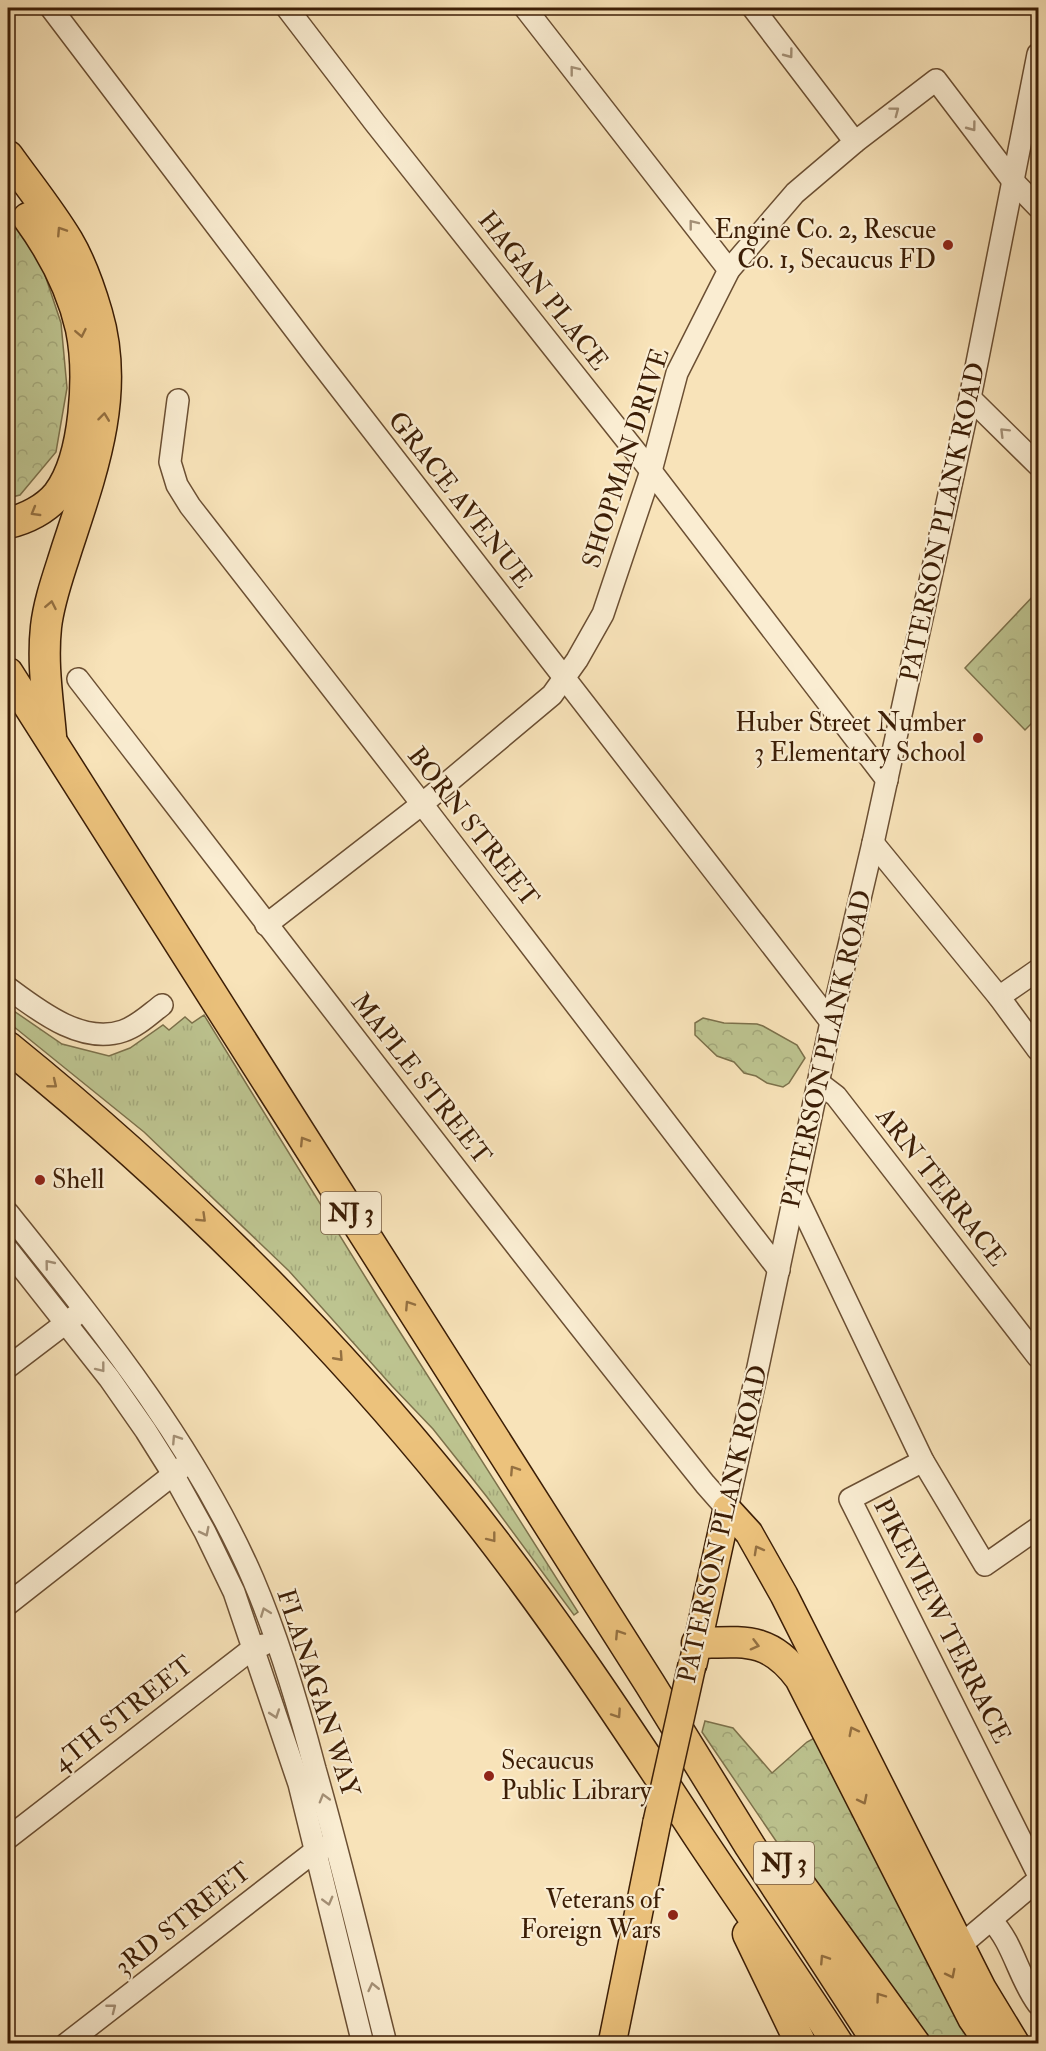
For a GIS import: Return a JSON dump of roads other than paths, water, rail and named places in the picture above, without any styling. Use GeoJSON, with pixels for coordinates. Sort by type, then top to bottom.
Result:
{"type":"FeatureCollection","features":[{"type":"Feature","properties":{"kind":"highway"},"geometry":{"type":"LineString","coordinates":[[8,156],[69,243],[86,280],[104,344],[105,408],[101,438],[93,470],[52,596],[46,627],[45,663],[52,743]]}},
{"type":"Feature","properties":{"kind":"highway"},"geometry":{"type":"LineString","coordinates":[[8,189],[55,259],[70,292],[81,329],[86,367],[84,410],[71,472],[58,494],[41,510],[8,523]]}},
{"type":"Feature","properties":{"kind":"highway","name":"NJ 3"},"geometry":{"type":"LineString","coordinates":[[8,673],[650,1683],[750,1846],[879,2043]]}},
{"type":"Feature","properties":{"kind":"highway","name":"NJ 3"},"geometry":{"type":"LineString","coordinates":[[8,1047],[77,1103],[181,1197],[321,1336],[396,1420],[453,1489],[550,1616],[838,2043]]}},
{"type":"Feature","properties":{"kind":"highway"},"geometry":{"type":"LineString","coordinates":[[695,1654],[749,1642],[761,1645],[783,1658],[796,1672],[807,1689],[974,2018],[991,2043]]}},
{"type":"Feature","properties":{"kind":"highway","name":"NJ 3"},"geometry":{"type":"LineString","coordinates":[[650,1683],[915,2043]]}},
{"type":"Feature","properties":{"kind":"highway","name":"NJ 3"},"geometry":{"type":"LineString","coordinates":[[703,1842],[801,2043]]}},
{"type":"Feature","properties":{"kind":"main road","name":"PATERSON PLANK ROAD"},"geometry":{"type":"LineString","coordinates":[[612,2043],[657,1822],[727,1509]]}},
{"type":"Feature","properties":{"kind":"main road"},"geometry":{"type":"LineString","coordinates":[[727,1509],[749,1533],[783,1595],[982,1988],[1016,2043]]}},
{"type":"Feature","properties":{"kind":"street","name":"GRACE AVENUE"},"geometry":{"type":"LineString","coordinates":[[51,8],[315,356],[831,1022]]}},
{"type":"Feature","properties":{"kind":"street","name":"HAGAN PLACE"},"geometry":{"type":"LineString","coordinates":[[288,8],[375,123],[651,471],[887,780]]}},
{"type":"Feature","properties":{"kind":"street"},"geometry":{"type":"LineString","coordinates":[[525,8],[729,270]]}},
{"type":"Feature","properties":{"kind":"street"},"geometry":{"type":"LineString","coordinates":[[753,8],[855,142]]}},
{"type":"Feature","properties":{"kind":"street","name":"PATERSON PLANK ROAD"},"geometry":{"type":"LineString","coordinates":[[727,1509],[831,1022],[873,843],[970,398],[1038,54]]}},
{"type":"Feature","properties":{"kind":"street","name":"SHOPMAN DRIVE"},"geometry":{"type":"LineString","coordinates":[[266,925],[422,804],[552,695],[564,679],[603,614],[651,471],[677,373],[729,270],[789,198],[855,142],[936,80],[1012,180]]}},
{"type":"Feature","properties":{"kind":"street"},"geometry":{"type":"LineString","coordinates":[[1012,180],[1038,207]]}},
{"type":"Feature","properties":{"kind":"street"},"geometry":{"type":"LineString","coordinates":[[970,398],[1038,465]]}},
{"type":"Feature","properties":{"kind":"street","name":"BORN STREET"},"geometry":{"type":"LineString","coordinates":[[178,400],[170,462],[177,485],[190,506],[422,804],[778,1270]]}},
{"type":"Feature","properties":{"kind":"street","name":"MAPLE STREET"},"geometry":{"type":"LineString","coordinates":[[78,679],[266,925],[660,1428],[727,1509]]}},
{"type":"Feature","properties":{"kind":"street"},"geometry":{"type":"LineString","coordinates":[[873,843],[999,997],[1038,1050]]}},
{"type":"Feature","properties":{"kind":"street"},"geometry":{"type":"LineString","coordinates":[[999,997],[1038,970]]}},
{"type":"Feature","properties":{"kind":"street"},"geometry":{"type":"LineString","coordinates":[[8,988],[65,1025],[101,1035],[112,1034],[131,1027],[162,1005]]}},
{"type":"Feature","properties":{"kind":"street","name":"ARN TERRACE"},"geometry":{"type":"LineString","coordinates":[[819,1083],[836,1095],[1038,1357]]}},
{"type":"Feature","properties":{"kind":"street"},"geometry":{"type":"LineString","coordinates":[[795,1193],[923,1461],[985,1565],[1038,1528]]}},
{"type":"Feature","properties":{"kind":"street","name":"FLANAGAN WAY"},"geometry":{"type":"LineString","coordinates":[[8,1213],[86,1309],[143,1389],[181,1468],[234,1592],[299,1784],[341,1951],[360,2042]]}},
{"type":"Feature","properties":{"kind":"street"},"geometry":{"type":"LineString","coordinates":[[8,1250],[27,1237]]}},
{"type":"Feature","properties":{"kind":"street","name":"FLANAGAN WAY"},"geometry":{"type":"LineString","coordinates":[[8,1250],[125,1402],[219,1511],[237,1546],[252,1578],[291,1682],[336,1843],[385,2037]]}},
{"type":"Feature","properties":{"kind":"street"},"geometry":{"type":"LineString","coordinates":[[8,1367],[64,1322],[86,1309]]}},
{"type":"Feature","properties":{"kind":"street"},"geometry":{"type":"LineString","coordinates":[[125,1402],[143,1389]]}},
{"type":"Feature","properties":{"kind":"street","name":"PIKEVIEW TERRACE"},"geometry":{"type":"LineString","coordinates":[[923,1461],[850,1499],[1038,1874]]}},
{"type":"Feature","properties":{"kind":"street"},"geometry":{"type":"LineString","coordinates":[[8,1604],[181,1468]]}},
{"type":"Feature","properties":{"kind":"street"},"geometry":{"type":"LineString","coordinates":[[217,1556],[237,1546]]}},
{"type":"Feature","properties":{"kind":"street","name":"4TH STREET"},"geometry":{"type":"LineString","coordinates":[[8,1838],[252,1649],[276,1641]]}},
{"type":"Feature","properties":{"kind":"street","name":"3RD STREET"},"geometry":{"type":"LineString","coordinates":[[66,2043],[315,1851],[336,1843]]}},
{"type":"Feature","properties":{"kind":"street"},"geometry":{"type":"LineString","coordinates":[[961,1945],[1038,1880]]}},
{"type":"Feature","properties":{"kind":"street"},"geometry":{"type":"LineString","coordinates":[[991,1920],[1003,1933],[1026,1985],[1038,2004]]}},
{"type":"Feature","properties":{"kind":"street"},"geometry":{"type":"LineString","coordinates":[[341,1951],[362,1944]]}},
{"type":"Feature","properties":{"kind":"street"},"geometry":{"type":"LineString","coordinates":[[360,2042],[385,2037]]}},
{"type":"Feature","properties":{"kind":"place","name":"Engine Co. 2, Rescue Co. 1, Secaucus FD"},"geometry":{"type":"Point","coordinates":[948,245]}},
{"type":"Feature","properties":{"kind":"place","name":"Huber Street Number 3 Elementary School"},"geometry":{"type":"Point","coordinates":[978,738]}},
{"type":"Feature","properties":{"kind":"place","name":"Shell"},"geometry":{"type":"Point","coordinates":[40,1180]}},
{"type":"Feature","properties":{"kind":"place","name":"Secaucus Public Library"},"geometry":{"type":"Point","coordinates":[489,1776]}},
{"type":"Feature","properties":{"kind":"place","name":"Veterans of Foreign Wars"},"geometry":{"type":"Point","coordinates":[673,1915]}}]}
